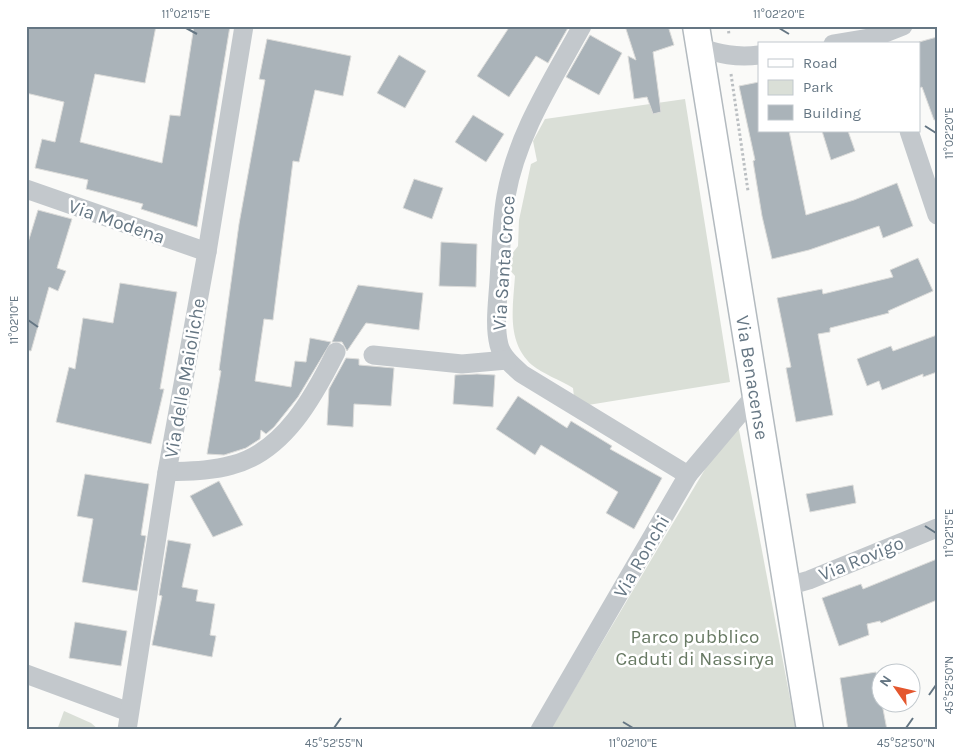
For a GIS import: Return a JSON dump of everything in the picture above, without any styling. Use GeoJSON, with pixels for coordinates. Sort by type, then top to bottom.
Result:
{"type":"FeatureCollection","features":[{"type":"Feature","properties":{"kind":"main road","name":"Via Benacense"},"geometry":{"type":"LineString","coordinates":[[697,36],[757,393],[785,587],[810,730]]}},
{"type":"Feature","properties":{"kind":"street","name":"Via delle Maioliche"},"geometry":{"type":"LineString","coordinates":[[128,721],[167,472],[208,252],[244,26]]}},
{"type":"Feature","properties":{"kind":"street","name":"Via Santa Croce"},"geometry":{"type":"LineString","coordinates":[[582,26],[529,125],[519,149],[506,195],[502,218],[497,311],[499,345],[507,360],[522,374],[688,475]]}},
{"type":"Feature","properties":{"kind":"street"},"geometry":{"type":"LineString","coordinates":[[863,42],[877,41],[903,26]]}},
{"type":"Feature","properties":{"kind":"street"},"geometry":{"type":"LineString","coordinates":[[697,36],[728,56],[758,55]]}},
{"type":"Feature","properties":{"kind":"street"},"geometry":{"type":"LineString","coordinates":[[909,132],[937,215]]}},
{"type":"Feature","properties":{"kind":"street","name":"Via Modena"},"geometry":{"type":"LineString","coordinates":[[26,190],[208,252]]}},
{"type":"Feature","properties":{"kind":"street"},"geometry":{"type":"LineString","coordinates":[[167,472],[210,469],[233,465],[250,459],[276,443],[306,404],[336,352]]}},
{"type":"Feature","properties":{"kind":"street"},"geometry":{"type":"LineString","coordinates":[[373,355],[462,364],[507,360]]}},
{"type":"Feature","properties":{"kind":"street","name":"Via Ronchi"},"geometry":{"type":"LineString","coordinates":[[540,730],[688,475],[757,393]]}},
{"type":"Feature","properties":{"kind":"street","name":"Via Rovigo"},"geometry":{"type":"LineString","coordinates":[[785,587],[809,580],[937,528]]}},
{"type":"Feature","properties":{"kind":"street"},"geometry":{"type":"LineString","coordinates":[[26,674],[128,721]]}},
{"type":"Feature","properties":{"kind":"green space"},"geometry":{"type":"Polygon","coordinates":[[[685,99],[730,382],[588,405],[574,397],[573,388],[532,365],[518,346],[515,335],[513,312],[515,276],[510,270],[511,255],[518,246],[519,220],[531,164],[537,161],[533,141],[545,119],[685,99]]]}},
{"type":"Feature","properties":{"kind":"green space","name":"Parco pubblico Caduti di Nassirya"},"geometry":{"type":"Polygon","coordinates":[[[737,419],[796,730],[550,730],[720,444],[737,419]]]}},
{"type":"Feature","properties":{"kind":"green space"},"geometry":{"type":"Polygon","coordinates":[[[64,711],[91,723],[99,730],[57,730],[64,711]]]}},
{"type":"Feature","properties":{"kind":"building"},"geometry":{"type":"Polygon","coordinates":[[[26,26],[156,26],[145,83],[95,74],[80,142],[162,163],[170,115],[180,116],[194,26],[230,26],[197,227],[141,209],[143,204],[86,189],[88,180],[35,168],[42,139],[55,142],[64,102],[26,93],[26,26]]]}},
{"type":"Feature","properties":{"kind":"building"},"geometry":{"type":"Polygon","coordinates":[[[510,26],[569,26],[548,63],[536,56],[509,97],[477,76],[510,26]]]}},
{"type":"Feature","properties":{"kind":"building"},"geometry":{"type":"Polygon","coordinates":[[[625,26],[668,26],[674,45],[653,52],[661,112],[653,114],[647,97],[634,99],[628,56],[636,60],[625,26]]]}},
{"type":"Feature","properties":{"kind":"building"},"geometry":{"type":"Polygon","coordinates":[[[590,35],[622,53],[599,95],[566,77],[590,35]]]}},
{"type":"Feature","properties":{"kind":"building"},"geometry":{"type":"Polygon","coordinates":[[[937,37],[937,120],[934,120],[922,87],[920,88],[919,42],[937,37]]]}},
{"type":"Feature","properties":{"kind":"building"},"geometry":{"type":"Polygon","coordinates":[[[267,39],[351,56],[343,96],[315,90],[299,162],[293,161],[273,320],[264,319],[255,381],[291,387],[295,361],[306,362],[310,338],[331,342],[298,397],[274,427],[266,434],[261,430],[260,439],[246,448],[224,455],[207,454],[221,371],[219,370],[239,224],[265,80],[259,79],[267,39]]]}},
{"type":"Feature","properties":{"kind":"building"},"geometry":{"type":"Polygon","coordinates":[[[399,55],[426,71],[405,108],[377,93],[399,55]]]}},
{"type":"Feature","properties":{"kind":"building"},"geometry":{"type":"Polygon","coordinates":[[[758,82],[758,132],[789,132],[806,215],[854,200],[897,183],[913,226],[883,238],[879,226],[809,250],[772,259],[762,216],[753,161],[755,160],[739,86],[758,82]]]}},
{"type":"Feature","properties":{"kind":"building"},"geometry":{"type":"Polygon","coordinates":[[[473,115],[504,134],[486,162],[455,142],[473,115]]]}},
{"type":"Feature","properties":{"kind":"building"},"geometry":{"type":"Polygon","coordinates":[[[822,132],[848,132],[855,151],[831,160],[822,132]]]}},
{"type":"Feature","properties":{"kind":"building"},"geometry":{"type":"Polygon","coordinates":[[[414,179],[443,188],[432,219],[403,208],[414,179]]]}},
{"type":"Feature","properties":{"kind":"building"},"geometry":{"type":"Polygon","coordinates":[[[38,210],[72,219],[57,268],[66,271],[58,291],[49,287],[31,351],[26,350],[26,249],[38,210]]]}},
{"type":"Feature","properties":{"kind":"building"},"geometry":{"type":"Polygon","coordinates":[[[441,242],[477,244],[476,287],[439,286],[441,242]]]}},
{"type":"Feature","properties":{"kind":"building"},"geometry":{"type":"Polygon","coordinates":[[[918,258],[933,291],[888,311],[889,313],[830,328],[830,332],[818,334],[833,415],[796,422],[786,368],[791,367],[777,298],[822,289],[823,294],[893,277],[890,270],[918,258]]]}},
{"type":"Feature","properties":{"kind":"building"},"geometry":{"type":"Polygon","coordinates":[[[120,283],[177,292],[160,389],[164,389],[151,444],[56,422],[69,367],[75,369],[83,318],[113,323],[120,283]]]}},
{"type":"Feature","properties":{"kind":"building"},"geometry":{"type":"Polygon","coordinates":[[[358,285],[423,293],[419,330],[366,323],[347,351],[342,342],[332,342],[358,285]]]}},
{"type":"Feature","properties":{"kind":"building"},"geometry":{"type":"Polygon","coordinates":[[[937,335],[937,372],[923,377],[923,374],[882,390],[879,381],[867,386],[857,359],[891,346],[893,351],[937,335]]]}},
{"type":"Feature","properties":{"kind":"building"},"geometry":{"type":"Polygon","coordinates":[[[346,358],[359,359],[359,365],[394,368],[391,406],[354,404],[353,427],[327,425],[329,389],[346,358]]]}},
{"type":"Feature","properties":{"kind":"building"},"geometry":{"type":"Polygon","coordinates":[[[455,375],[495,375],[493,407],[453,404],[455,375]]]}},
{"type":"Feature","properties":{"kind":"building"},"geometry":{"type":"Polygon","coordinates":[[[518,396],[567,428],[571,421],[612,446],[610,449],[662,478],[634,529],[606,513],[618,492],[541,445],[535,455],[496,429],[518,396]]]}},
{"type":"Feature","properties":{"kind":"building"},"geometry":{"type":"Polygon","coordinates":[[[85,474],[149,484],[141,535],[146,536],[137,591],[82,582],[93,519],[77,516],[85,474]]]}},
{"type":"Feature","properties":{"kind":"building"},"geometry":{"type":"Polygon","coordinates":[[[219,481],[243,525],[213,537],[190,496],[219,481]]]}},
{"type":"Feature","properties":{"kind":"building"},"geometry":{"type":"Polygon","coordinates":[[[853,485],[856,503],[810,512],[806,494],[853,485]]]}},
{"type":"Feature","properties":{"kind":"building"},"geometry":{"type":"Polygon","coordinates":[[[168,540],[191,544],[182,587],[198,590],[196,601],[215,604],[210,635],[216,636],[212,657],[152,645],[162,596],[159,595],[168,540]]]}},
{"type":"Feature","properties":{"kind":"building"},"geometry":{"type":"Polygon","coordinates":[[[937,559],[937,600],[881,623],[880,621],[867,624],[869,635],[839,646],[822,598],[861,584],[863,589],[937,559]]]}},
{"type":"Feature","properties":{"kind":"building"},"geometry":{"type":"Polygon","coordinates":[[[75,622],[127,631],[121,666],[69,658],[75,622]]]}},
{"type":"Feature","properties":{"kind":"building"},"geometry":{"type":"Polygon","coordinates":[[[870,673],[870,714],[884,714],[887,730],[848,730],[840,678],[870,673]]]}}]}
